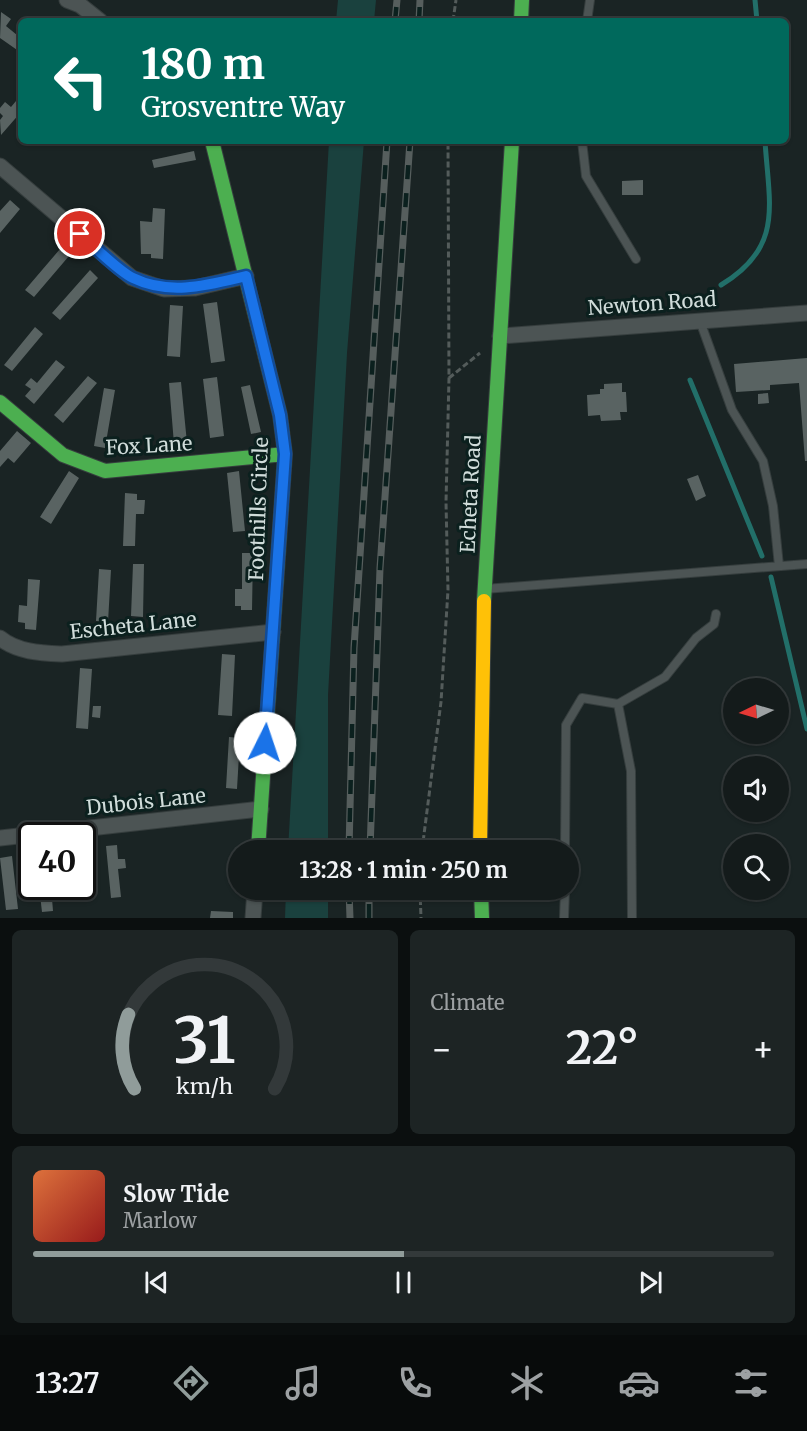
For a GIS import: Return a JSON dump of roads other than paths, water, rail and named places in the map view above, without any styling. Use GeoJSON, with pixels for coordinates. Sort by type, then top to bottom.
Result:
{"type":"FeatureCollection","features":[{"type":"Feature","properties":{"kind":"street"},"geometry":{"type":"LineString","coordinates":[[68,0],[80,5],[96,18]]}},
{"type":"Feature","properties":{"kind":"street"},"geometry":{"type":"LineString","coordinates":[[521,18],[522,0]]}},
{"type":"Feature","properties":{"kind":"street","name":"Foothills Circle"},"geometry":{"type":"LineString","coordinates":[[213,144],[280,415],[285,454],[259,840]]}},
{"type":"Feature","properties":{"kind":"street","name":"Echeta Road"},"geometry":{"type":"LineString","coordinates":[[480,840],[484,589],[513,144]]}},
{"type":"Feature","properties":{"kind":"street"},"geometry":{"type":"LineString","coordinates":[[0,166],[132,278],[164,288],[184,288],[246,276]]}},
{"type":"Feature","properties":{"kind":"street","name":"Newton Road"},"geometry":{"type":"LineString","coordinates":[[500,336],[807,313]]}},
{"type":"Feature","properties":{"kind":"street","name":"Fox Lane"},"geometry":{"type":"LineString","coordinates":[[0,402],[63,455],[105,471],[285,454]]}},
{"type":"Feature","properties":{"kind":"street","name":"Escheta Lane"},"geometry":{"type":"LineString","coordinates":[[0,638],[33,652],[62,654],[273,632]]}},
{"type":"Feature","properties":{"kind":"street","name":"Dubois Lane"},"geometry":{"type":"LineString","coordinates":[[0,838],[261,809]]}},
{"type":"Feature","properties":{"kind":"street"},"geometry":{"type":"LineString","coordinates":[[253,918],[254,900]]}},
{"type":"Feature","properties":{"kind":"street"},"geometry":{"type":"LineString","coordinates":[[481,900],[482,918]]}},
{"type":"Feature","properties":{"kind":"lane"},"geometry":{"type":"LineString","coordinates":[[587,18],[590,0]]}},
{"type":"Feature","properties":{"kind":"lane"},"geometry":{"type":"LineString","coordinates":[[582,144],[586,176],[636,259]]}},
{"type":"Feature","properties":{"kind":"lane"},"geometry":{"type":"LineString","coordinates":[[700,321],[732,410],[764,461],[773,506],[779,566]]}},
{"type":"Feature","properties":{"kind":"lane"},"geometry":{"type":"LineString","coordinates":[[484,589],[807,564]]}},
{"type":"Feature","properties":{"kind":"lane"},"geometry":{"type":"LineString","coordinates":[[565,840],[566,725],[582,698],[618,704],[665,677],[696,638],[714,624],[716,614]]}},
{"type":"Feature","properties":{"kind":"lane"},"geometry":{"type":"LineString","coordinates":[[618,704],[631,771],[632,918]]}},
{"type":"Feature","properties":{"kind":"lane"},"geometry":{"type":"LineString","coordinates":[[564,918],[565,900]]}},
{"type":"Feature","properties":{"kind":"waterway"},"geometry":{"type":"LineString","coordinates":[[755,0],[757,18]]}},
{"type":"Feature","properties":{"kind":"waterway"},"geometry":{"type":"LineString","coordinates":[[721,285],[741,271],[764,240],[769,205],[765,144]]}},
{"type":"Feature","properties":{"kind":"waterway"},"geometry":{"type":"LineString","coordinates":[[690,380],[762,556]]}},
{"type":"Feature","properties":{"kind":"waterway"},"geometry":{"type":"LineString","coordinates":[[771,577],[807,729]]}},
{"type":"Feature","properties":{"kind":"railway"},"geometry":{"type":"LineString","coordinates":[[395,18],[397,0]]}},
{"type":"Feature","properties":{"kind":"railway"},"geometry":{"type":"LineString","coordinates":[[419,18],[420,0]]}},
{"type":"Feature","properties":{"kind":"railway"},"geometry":{"type":"LineString","coordinates":[[349,840],[354,648],[387,144]]}},
{"type":"Feature","properties":{"kind":"railway"},"geometry":{"type":"LineString","coordinates":[[370,840],[380,568],[410,144]]}},
{"type":"Feature","properties":{"kind":"railway"},"geometry":{"type":"LineString","coordinates":[[349,900],[350,918]]}},
{"type":"Feature","properties":{"kind":"railway"},"geometry":{"type":"LineString","coordinates":[[369,900],[369,918]]}}]}
